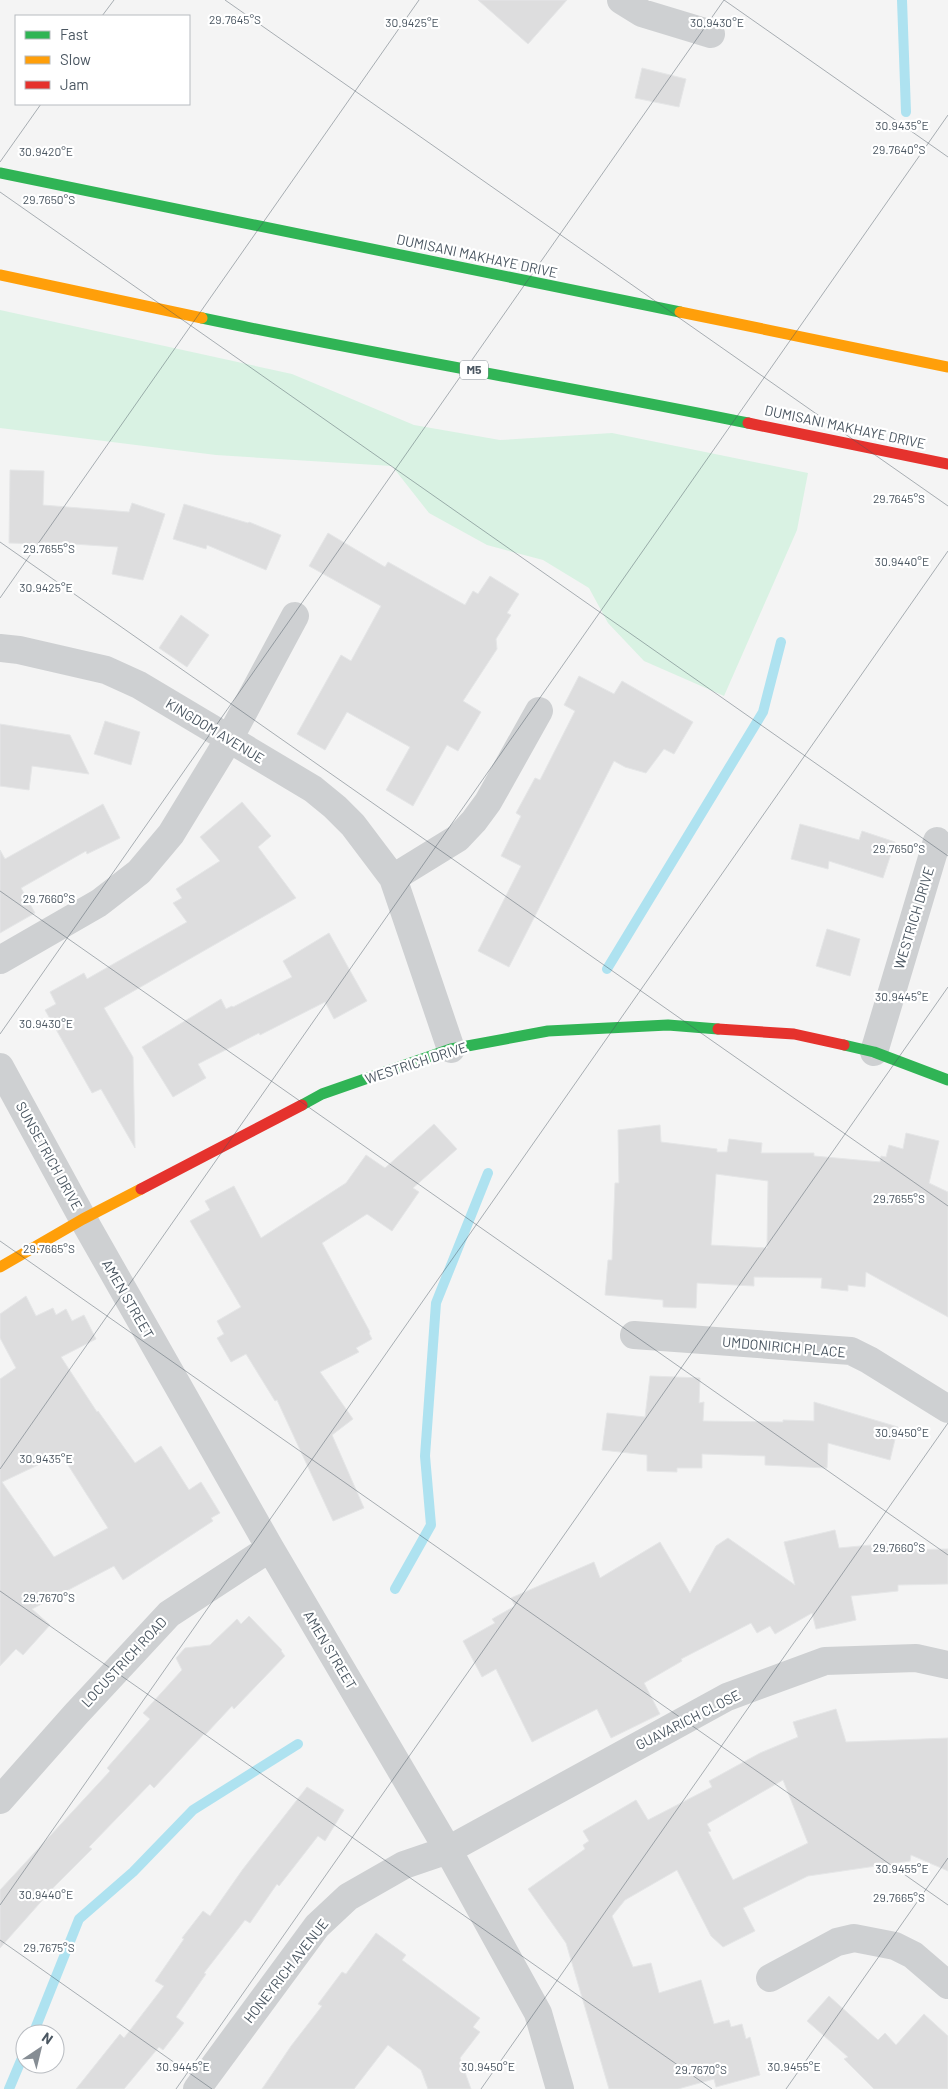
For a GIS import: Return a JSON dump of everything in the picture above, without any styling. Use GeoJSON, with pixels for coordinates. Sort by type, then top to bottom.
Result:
{"type":"FeatureCollection","features":[{"type":"Feature","properties":{"kind":"main road","name":"DUMISANI MAKHAYE DRIVE"},"geometry":{"type":"LineString","coordinates":[[0,173],[948,368]]}},
{"type":"Feature","properties":{"kind":"main road","name":"DUMISANI MAKHAYE DRIVE"},"geometry":{"type":"LineString","coordinates":[[0,275],[279,334],[612,396],[948,464]]}},
{"type":"Feature","properties":{"kind":"main road","name":"WESTRICH DRIVE"},"geometry":{"type":"LineString","coordinates":[[0,1267],[83,1219],[322,1094],[451,1049],[548,1031],[668,1025],[794,1034],[874,1052],[948,1080]]}},
{"type":"Feature","properties":{"kind":"street"},"geometry":{"type":"LineString","coordinates":[[621,0],[642,13],[710,34]]}},
{"type":"Feature","properties":{"kind":"street"},"geometry":{"type":"LineString","coordinates":[[0,960],[99,903],[139,872],[171,834],[229,739],[295,616]]}},
{"type":"Feature","properties":{"kind":"street","name":"KINGDOM AVENUE"},"geometry":{"type":"LineString","coordinates":[[0,648],[19,650],[106,670],[139,685],[313,789],[335,807],[353,826],[393,878],[451,1049]]}},
{"type":"Feature","properties":{"kind":"street"},"geometry":{"type":"LineString","coordinates":[[393,878],[458,838],[488,802],[539,711]]}},
{"type":"Feature","properties":{"kind":"street","name":"WESTRICH DRIVE"},"geometry":{"type":"LineString","coordinates":[[874,1052],[937,841]]}},
{"type":"Feature","properties":{"kind":"street","name":"SUNSETRICH DRIVE"},"geometry":{"type":"LineString","coordinates":[[0,1067],[83,1219]]}},
{"type":"Feature","properties":{"kind":"street","name":"AMEN STREET"},"geometry":{"type":"LineString","coordinates":[[83,1219],[270,1548],[448,1850],[538,2013],[560,2089]]}},
{"type":"Feature","properties":{"kind":"street","name":"UMDONIRICH PLACE"},"geometry":{"type":"LineString","coordinates":[[634,1335],[851,1352],[869,1360],[948,1409]]}},
{"type":"Feature","properties":{"kind":"street","name":"LOCUSTRICH ROAD"},"geometry":{"type":"LineString","coordinates":[[0,1800],[76,1714],[169,1614],[270,1548]]}},
{"type":"Feature","properties":{"kind":"street","name":"GUAVARICH CLOSE"},"geometry":{"type":"LineString","coordinates":[[448,1850],[727,1697],[826,1661],[916,1658],[948,1665]]}},
{"type":"Feature","properties":{"kind":"street","name":"HONEYRICH AVENUE"},"geometry":{"type":"LineString","coordinates":[[197,2089],[317,1926],[348,1897],[404,1865],[448,1850]]}},
{"type":"Feature","properties":{"kind":"street"},"geometry":{"type":"LineString","coordinates":[[770,1978],[837,1942],[854,1938],[895,1946],[913,1955],[948,1985]]}},
{"type":"Feature","properties":{"kind":"green space"},"geometry":{"type":"Polygon","coordinates":[[[0,310],[292,374],[414,425],[500,440],[612,433],[808,473],[797,530],[724,696],[644,661],[608,623],[589,588],[543,560],[487,545],[429,513],[392,466],[216,455],[0,428],[0,310]]]}},
{"type":"Feature","properties":{"kind":"building"},"geometry":{"type":"Polygon","coordinates":[[[478,0],[567,0],[528,44],[478,0]]]}},
{"type":"Feature","properties":{"kind":"building"},"geometry":{"type":"Polygon","coordinates":[[[642,68],[686,79],[679,107],[635,98],[642,68]]]}},
{"type":"Feature","properties":{"kind":"building"},"geometry":{"type":"Polygon","coordinates":[[[10,470],[44,471],[43,505],[129,512],[132,503],[165,514],[143,580],[112,574],[118,547],[43,542],[43,544],[9,543],[10,470]]]}},
{"type":"Feature","properties":{"kind":"building"},"geometry":{"type":"Polygon","coordinates":[[[184,504],[249,522],[281,535],[266,570],[207,545],[206,549],[173,539],[184,504]]]}},
{"type":"Feature","properties":{"kind":"building"},"geometry":{"type":"Polygon","coordinates":[[[328,533],[385,567],[388,562],[465,605],[473,591],[478,594],[490,576],[519,594],[507,613],[511,615],[496,639],[497,649],[463,701],[481,712],[458,751],[447,745],[413,806],[386,790],[410,747],[347,712],[325,750],[297,734],[341,655],[351,661],[381,606],[309,566],[328,533]]]}},
{"type":"Feature","properties":{"kind":"building"},"geometry":{"type":"Polygon","coordinates":[[[181,615],[209,635],[187,667],[159,648],[181,615]]]}},
{"type":"Feature","properties":{"kind":"building"},"geometry":{"type":"Polygon","coordinates":[[[579,676],[614,694],[622,681],[693,722],[674,754],[664,749],[646,773],[625,767],[614,761],[509,967],[478,951],[521,866],[501,856],[521,816],[516,813],[535,778],[540,780],[575,711],[564,705],[579,676]]]}},
{"type":"Feature","properties":{"kind":"building"},"geometry":{"type":"Polygon","coordinates":[[[105,721],[140,732],[131,765],[94,754],[105,721]]]}},
{"type":"Feature","properties":{"kind":"building"},"geometry":{"type":"Polygon","coordinates":[[[0,724],[70,735],[89,774],[32,766],[29,790],[0,786],[0,724]]]}},
{"type":"Feature","properties":{"kind":"building"},"geometry":{"type":"Polygon","coordinates":[[[242,802],[271,836],[258,847],[296,898],[104,1008],[133,1057],[135,1148],[101,1089],[92,1093],[45,1010],[56,1004],[50,992],[84,973],[87,979],[187,922],[173,903],[182,898],[176,889],[220,861],[200,837],[242,802]]]}},
{"type":"Feature","properties":{"kind":"building"},"geometry":{"type":"Polygon","coordinates":[[[103,804],[120,838],[87,854],[86,851],[21,888],[35,913],[0,933],[0,850],[5,859],[103,804]]]}},
{"type":"Feature","properties":{"kind":"building"},"geometry":{"type":"Polygon","coordinates":[[[800,824],[859,840],[862,831],[895,842],[883,878],[829,861],[828,869],[791,859],[800,824]]]}},
{"type":"Feature","properties":{"kind":"building"},"geometry":{"type":"Polygon","coordinates":[[[827,929],[860,939],[850,976],[816,966],[827,929]]]}},
{"type":"Feature","properties":{"kind":"building"},"geometry":{"type":"Polygon","coordinates":[[[329,933],[367,1001],[334,1019],[325,1002],[260,1035],[259,1033],[198,1064],[206,1078],[173,1097],[142,1047],[221,999],[226,1009],[233,1007],[292,977],[283,961],[329,933]]]}},
{"type":"Feature","properties":{"kind":"building"},"geometry":{"type":"Polygon","coordinates":[[[434,1124],[457,1149],[413,1188],[419,1192],[392,1231],[367,1214],[322,1243],[372,1339],[356,1348],[359,1352],[320,1372],[353,1419],[332,1435],[364,1508],[333,1521],[277,1400],[275,1401],[246,1354],[231,1362],[217,1338],[224,1334],[217,1321],[241,1307],[190,1221],[210,1210],[205,1201],[234,1186],[261,1238],[346,1183],[366,1155],[385,1168],[434,1124]]]}},
{"type":"Feature","properties":{"kind":"building"},"geometry":{"type":"Polygon","coordinates":[[[660,1125],[661,1142],[717,1149],[717,1152],[727,1152],[729,1139],[762,1143],[761,1153],[814,1153],[814,1156],[880,1162],[881,1156],[886,1157],[889,1145],[903,1149],[906,1133],[939,1141],[929,1183],[948,1192],[948,1317],[866,1272],[865,1287],[848,1285],[848,1291],[821,1288],[822,1278],[754,1277],[754,1286],[697,1283],[696,1308],[663,1307],[663,1300],[605,1295],[608,1260],[612,1260],[615,1183],[619,1183],[618,1130],[660,1125]],[[716,1174],[711,1245],[767,1248],[768,1181],[716,1174]]]}},
{"type":"Feature","properties":{"kind":"building"},"geometry":{"type":"Polygon","coordinates":[[[26,1296],[36,1316],[53,1308],[56,1315],[66,1309],[72,1321],[84,1315],[96,1339],[61,1357],[97,1412],[135,1463],[161,1446],[189,1490],[201,1482],[220,1513],[211,1518],[213,1521],[123,1580],[114,1566],[32,1609],[50,1625],[23,1655],[16,1649],[0,1666],[0,1379],[16,1368],[0,1338],[0,1314],[26,1296]],[[61,1454],[2,1482],[54,1557],[108,1528],[61,1454]]]}},
{"type":"Feature","properties":{"kind":"building"},"geometry":{"type":"Polygon","coordinates":[[[650,1376],[700,1378],[699,1403],[704,1402],[703,1421],[814,1421],[814,1402],[898,1427],[890,1460],[828,1443],[827,1468],[765,1465],[765,1456],[702,1454],[702,1468],[677,1468],[677,1472],[647,1471],[647,1455],[602,1450],[607,1413],[645,1417],[650,1376]]]}},
{"type":"Feature","properties":{"kind":"building"},"geometry":{"type":"Polygon","coordinates":[[[835,1530],[839,1548],[893,1543],[894,1550],[948,1549],[948,1584],[898,1585],[898,1591],[851,1596],[856,1620],[816,1629],[812,1613],[775,1634],[770,1626],[757,1633],[751,1623],[681,1659],[682,1661],[644,1683],[660,1714],[611,1738],[597,1709],[532,1742],[496,1669],[482,1677],[463,1641],[495,1623],[492,1619],[515,1606],[511,1598],[594,1562],[600,1578],[660,1542],[690,1593],[716,1546],[728,1538],[795,1585],[784,1542],[835,1530]]]}},
{"type":"Feature","properties":{"kind":"building"},"geometry":{"type":"Polygon","coordinates":[[[249,1616],[282,1650],[285,1656],[234,1709],[232,1706],[204,1734],[154,1788],[150,1784],[89,1847],[92,1849],[55,1886],[0,1948],[0,1890],[110,1771],[107,1768],[150,1719],[143,1713],[182,1670],[176,1658],[185,1648],[210,1645],[237,1619],[241,1624],[249,1616]]]}},
{"type":"Feature","properties":{"kind":"building"},"geometry":{"type":"Polygon","coordinates":[[[836,1709],[846,1742],[948,1738],[948,1871],[911,1855],[910,1861],[808,1876],[743,1908],[755,1931],[723,1947],[711,1936],[677,1870],[625,1900],[612,1916],[633,1967],[651,1963],[659,1993],[701,1980],[714,2024],[729,2020],[731,2027],[742,2024],[746,2039],[750,2037],[760,2075],[716,2087],[714,2079],[678,2089],[609,2089],[566,1943],[528,1889],[585,1849],[583,1845],[589,1841],[583,1831],[636,1800],[648,1820],[712,1787],[709,1781],[760,1753],[798,1737],[793,1722],[836,1709]],[[783,1780],[707,1824],[711,1831],[708,1832],[733,1880],[808,1843],[783,1780]]]}},
{"type":"Feature","properties":{"kind":"building"},"geometry":{"type":"Polygon","coordinates":[[[307,1787],[344,1810],[325,1841],[318,1836],[279,1886],[277,1884],[250,1923],[245,1920],[204,1973],[206,1974],[176,2017],[184,2023],[163,2050],[159,2047],[124,2089],[76,2089],[120,2034],[124,2038],[164,1986],[155,1981],[184,1939],[182,1938],[203,1911],[210,1916],[243,1869],[307,1787]]]}},
{"type":"Feature","properties":{"kind":"building"},"geometry":{"type":"Polygon","coordinates":[[[376,1933],[406,1955],[402,1960],[480,2018],[473,2027],[480,2032],[460,2058],[471,2089],[428,2089],[421,2070],[388,2045],[354,2089],[262,2089],[291,2046],[322,2006],[318,2004],[342,1972],[346,1974],[376,1933]]]}},
{"type":"Feature","properties":{"kind":"building"},"geometry":{"type":"Polygon","coordinates":[[[829,1996],[878,2040],[885,2033],[896,2045],[924,2014],[948,2036],[948,2089],[874,2089],[844,2059],[848,2057],[807,2021],[829,1996]]]}},
{"type":"Feature","properties":{"kind":"waterway"},"geometry":{"type":"LineString","coordinates":[[902,0],[906,112]]}},
{"type":"Feature","properties":{"kind":"waterway"},"geometry":{"type":"LineString","coordinates":[[607,969],[763,712],[781,642]]}},
{"type":"Feature","properties":{"kind":"waterway"},"geometry":{"type":"LineString","coordinates":[[395,1589],[431,1525],[425,1456],[436,1303],[488,1173]]}},
{"type":"Feature","properties":{"kind":"waterway"},"geometry":{"type":"LineString","coordinates":[[37,2024],[79,1919],[133,1872],[193,1810],[298,1744]]}},
{"type":"Feature","properties":{"kind":"waterway"},"geometry":{"type":"LineString","coordinates":[[9,2089],[15,2074]]}},
{"type":"Feature","properties":{"kind":"traffic: fast"},"geometry":{"type":"LineString","coordinates":[[0,173],[680,312]]}},
{"type":"Feature","properties":{"kind":"traffic: fast"},"geometry":{"type":"LineString","coordinates":[[202,318],[748,423]]}},
{"type":"Feature","properties":{"kind":"traffic: fast"},"geometry":{"type":"LineString","coordinates":[[302,1105],[322,1094],[451,1049],[548,1031],[668,1025],[718,1029]]}},
{"type":"Feature","properties":{"kind":"traffic: fast"},"geometry":{"type":"LineString","coordinates":[[844,1045],[874,1052],[948,1080]]}},
{"type":"Feature","properties":{"kind":"traffic: slow"},"geometry":{"type":"LineString","coordinates":[[0,275],[202,318]]}},
{"type":"Feature","properties":{"kind":"traffic: slow"},"geometry":{"type":"LineString","coordinates":[[680,312],[948,367]]}},
{"type":"Feature","properties":{"kind":"traffic: slow"},"geometry":{"type":"LineString","coordinates":[[0,1267],[83,1219],[141,1189]]}},
{"type":"Feature","properties":{"kind":"traffic: jam"},"geometry":{"type":"LineString","coordinates":[[748,423],[948,464]]}},
{"type":"Feature","properties":{"kind":"traffic: jam"},"geometry":{"type":"LineString","coordinates":[[718,1029],[794,1034],[844,1045]]}},
{"type":"Feature","properties":{"kind":"traffic: jam"},"geometry":{"type":"LineString","coordinates":[[141,1189],[302,1105]]}}]}
